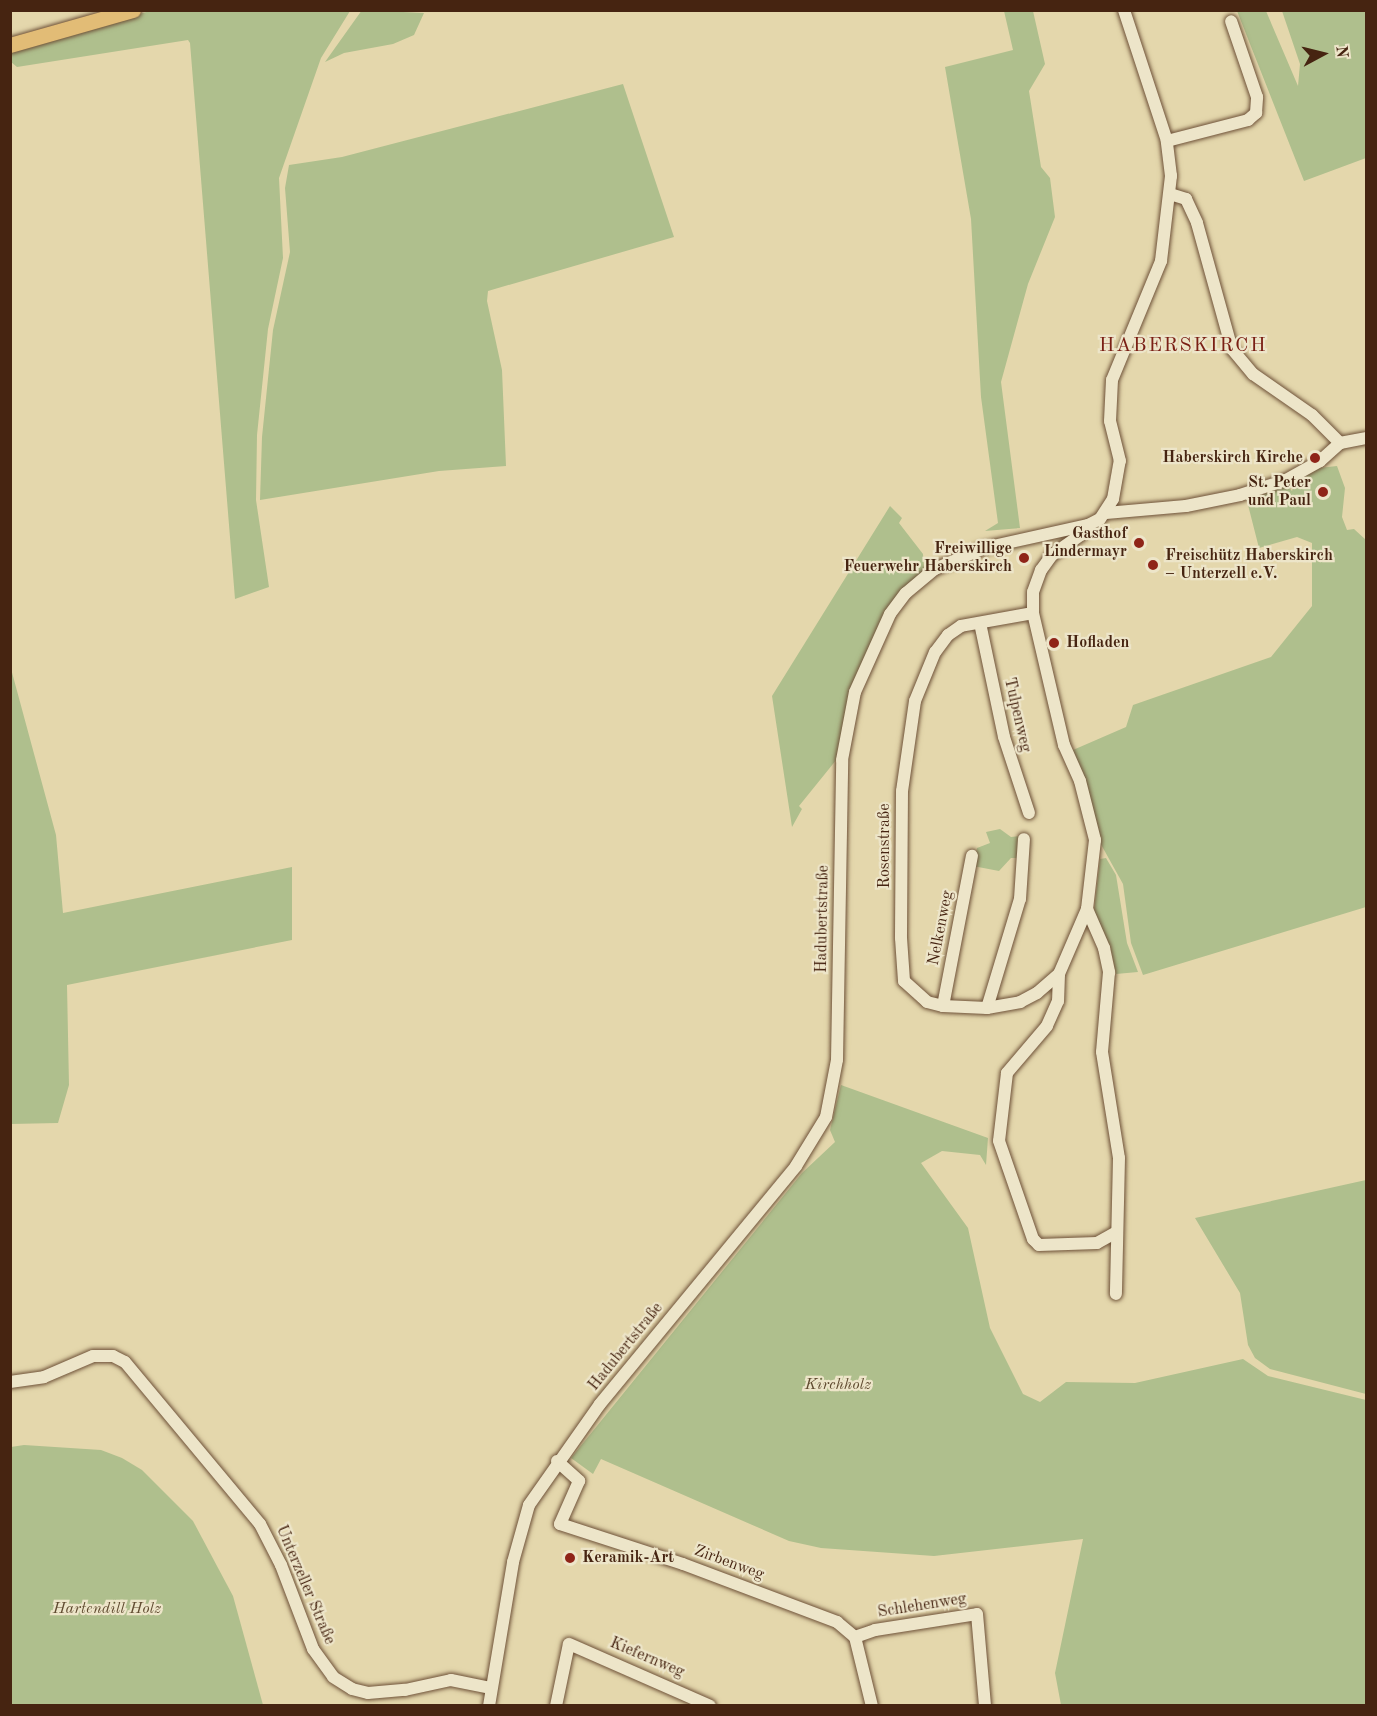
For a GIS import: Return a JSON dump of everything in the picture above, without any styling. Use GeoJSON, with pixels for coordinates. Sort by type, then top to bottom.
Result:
{"type":"FeatureCollection","features":[{"type":"Feature","properties":{"kind":"main road"},"geometry":{"type":"LineString","coordinates":[[10,45],[133,10]]}},
{"type":"Feature","properties":{"kind":"street"},"geometry":{"type":"LineString","coordinates":[[1124,10],[1167,141],[1170,194],[1161,261],[1112,380],[1110,421],[1120,461],[1118,485],[1106,513],[1186,506],[1240,495],[1286,480],[1320,461],[1340,443],[1366,438]]}},
{"type":"Feature","properties":{"kind":"street"},"geometry":{"type":"LineString","coordinates":[[1167,141],[1248,120],[1256,113],[1257,97],[1232,21]]}},
{"type":"Feature","properties":{"kind":"street"},"geometry":{"type":"LineString","coordinates":[[1170,194],[1185,200],[1197,223],[1232,349],[1253,374],[1318,420],[1340,443]]}},
{"type":"Feature","properties":{"kind":"street","name":"Hadubertstraße"},"geometry":{"type":"LineString","coordinates":[[489,1706],[519,1532],[529,1505],[557,1461],[796,1166],[826,1117],[837,1060],[842,760],[855,692],[890,614],[924,578],[960,556],[1081,527],[1106,513]]}},
{"type":"Feature","properties":{"kind":"street","name":"Rosenstraße"},"geometry":{"type":"LineString","coordinates":[[1081,527],[1082,534],[1047,560],[1033,592],[1033,613],[1064,745],[1080,781],[1094,832],[1095,858],[1087,909],[1059,974],[1058,1001],[1047,1026],[1007,1073],[999,1141],[1033,1239],[1039,1245],[1096,1243],[1117,1232]]}},
{"type":"Feature","properties":{"kind":"street","name":"Rosenstraße"},"geometry":{"type":"LineString","coordinates":[[1033,613],[961,626],[948,635],[925,672],[915,701],[902,791],[903,975],[911,990],[927,1002],[943,1006],[987,1008],[1020,1002],[1037,993],[1059,974]]}},
{"type":"Feature","properties":{"kind":"street","name":"Tulpenweg"},"geometry":{"type":"LineString","coordinates":[[980,622],[1004,737],[1029,813]]}},
{"type":"Feature","properties":{"kind":"street"},"geometry":{"type":"LineString","coordinates":[[987,1008],[1020,899],[1024,839]]}},
{"type":"Feature","properties":{"kind":"street","name":"Nelkenweg"},"geometry":{"type":"LineString","coordinates":[[943,1006],[972,856]]}},
{"type":"Feature","properties":{"kind":"street"},"geometry":{"type":"LineString","coordinates":[[1087,909],[1104,948],[1109,972],[1102,1052],[1119,1158],[1117,1232],[1120,1248],[1116,1294]]}},
{"type":"Feature","properties":{"kind":"street","name":"Unterzeller Straße"},"geometry":{"type":"LineString","coordinates":[[10,1382],[44,1377],[93,1356],[113,1356],[126,1362],[260,1524],[281,1565],[313,1649],[333,1677],[352,1689],[380,1694],[451,1680],[491,1688]]}},
{"type":"Feature","properties":{"kind":"street","name":"Zirbenweg"},"geometry":{"type":"LineString","coordinates":[[557,1461],[579,1481],[560,1524],[793,1604],[837,1622],[855,1637]]}},
{"type":"Feature","properties":{"kind":"street","name":"Schlehenweg"},"geometry":{"type":"LineString","coordinates":[[855,1637],[875,1630],[977,1614],[985,1706]]}},
{"type":"Feature","properties":{"kind":"street"},"geometry":{"type":"LineString","coordinates":[[855,1637],[872,1706]]}},
{"type":"Feature","properties":{"kind":"street","name":"Kiefernweg"},"geometry":{"type":"LineString","coordinates":[[556,1706],[569,1644],[696,1702],[710,1706]]}},
{"type":"Feature","properties":{"kind":"green space"},"geometry":{"type":"Polygon","coordinates":[[[362,10],[424,13],[414,35],[393,44],[344,53],[325,62],[362,10]]]}},
{"type":"Feature","properties":{"kind":"green space"},"geometry":{"type":"Polygon","coordinates":[[[150,11],[350,11],[321,58],[279,178],[283,258],[268,329],[257,435],[256,500],[269,587],[235,599],[190,43],[188,40],[17,67],[11,62],[10,50],[150,11]]]}},
{"type":"Feature","properties":{"kind":"green space"},"geometry":{"type":"Polygon","coordinates":[[[1004,11],[1033,11],[1045,64],[1029,91],[1041,167],[1050,178],[1055,217],[1028,284],[1001,382],[1020,528],[985,531],[998,523],[981,397],[971,219],[945,67],[1013,50],[1004,11]]]}},
{"type":"Feature","properties":{"kind":"green space"},"geometry":{"type":"Polygon","coordinates":[[[1237,11],[1266,11],[1298,86],[1300,64],[1282,11],[1366,11],[1366,158],[1304,181],[1237,11]]]}},
{"type":"Feature","properties":{"kind":"green space"},"geometry":{"type":"Polygon","coordinates":[[[623,84],[674,237],[488,291],[487,301],[502,370],[506,466],[439,471],[260,500],[262,437],[273,330],[290,252],[285,188],[289,165],[342,157],[623,84]]]}},
{"type":"Feature","properties":{"kind":"green space"},"geometry":{"type":"Polygon","coordinates":[[[1337,466],[1345,488],[1342,517],[1347,530],[1354,529],[1366,540],[1366,907],[1143,975],[1131,943],[1123,884],[1098,839],[1073,750],[1126,727],[1133,705],[1271,657],[1312,606],[1312,543],[1297,537],[1259,548],[1247,501],[1287,485],[1292,491],[1295,483],[1319,468],[1337,466]]]}},
{"type":"Feature","properties":{"kind":"green space"},"geometry":{"type":"Polygon","coordinates":[[[890,506],[902,518],[899,523],[923,554],[924,569],[887,614],[864,658],[852,691],[837,759],[799,806],[802,809],[792,827],[772,696],[890,506]]]}},
{"type":"Feature","properties":{"kind":"green space"},"geometry":{"type":"Polygon","coordinates":[[[10,665],[56,835],[63,913],[292,867],[292,940],[67,985],[69,1085],[58,1123],[11,1124],[10,665]]]}},
{"type":"Feature","properties":{"kind":"green space"},"geometry":{"type":"Polygon","coordinates":[[[1000,829],[1011,837],[1020,836],[1022,858],[1011,858],[999,871],[973,866],[977,848],[990,843],[986,832],[1000,829]]]}},
{"type":"Feature","properties":{"kind":"green space"},"geometry":{"type":"Polygon","coordinates":[[[1106,858],[1116,875],[1127,943],[1138,972],[1116,974],[1110,946],[1094,911],[1100,859],[1106,858]]]}},
{"type":"Feature","properties":{"kind":"green space","name":"Kirchholz"},"geometry":{"type":"Polygon","coordinates":[[[841,1085],[988,1138],[986,1165],[980,1155],[942,1151],[921,1163],[968,1228],[990,1328],[1023,1394],[1040,1402],[1066,1382],[1135,1383],[1243,1359],[1268,1376],[1366,1400],[1366,1705],[1061,1705],[1055,1673],[1083,1539],[934,1556],[821,1548],[789,1541],[601,1459],[593,1474],[571,1458],[802,1173],[835,1142],[830,1130],[841,1085]]]}},
{"type":"Feature","properties":{"kind":"green space"},"geometry":{"type":"Polygon","coordinates":[[[1366,1180],[1366,1394],[1270,1369],[1255,1358],[1248,1345],[1240,1293],[1195,1218],[1366,1180]]]}},
{"type":"Feature","properties":{"kind":"green space","name":"Hartendill Holz"},"geometry":{"type":"Polygon","coordinates":[[[24,1445],[101,1450],[122,1458],[142,1470],[193,1521],[233,1596],[263,1705],[11,1705],[11,1447],[24,1445]]]}},
{"type":"Feature","properties":{"kind":"place","name":"Haberskirch Kirche"},"geometry":{"type":"Point","coordinates":[1315,458]}},
{"type":"Feature","properties":{"kind":"place","name":"St. Peter und Paul"},"geometry":{"type":"Point","coordinates":[1323,492]}},
{"type":"Feature","properties":{"kind":"place","name":"Gasthof Lindermayr"},"geometry":{"type":"Point","coordinates":[1139,543]}},
{"type":"Feature","properties":{"kind":"place","name":"Freiwillige Feuerwehr Haberskirch"},"geometry":{"type":"Point","coordinates":[1024,558]}},
{"type":"Feature","properties":{"kind":"place","name":"Freischütz Haberskirch – Unterzell e.V."},"geometry":{"type":"Point","coordinates":[1153,565]}},
{"type":"Feature","properties":{"kind":"place","name":"Hofladen"},"geometry":{"type":"Point","coordinates":[1054,643]}},
{"type":"Feature","properties":{"kind":"place","name":"Keramik-Art"},"geometry":{"type":"Point","coordinates":[570,1558]}},
{"type":"Feature","properties":{"kind":"district","name":"HABERSKIRCH"},"geometry":{"type":"Point","coordinates":[1183,346]}}]}
